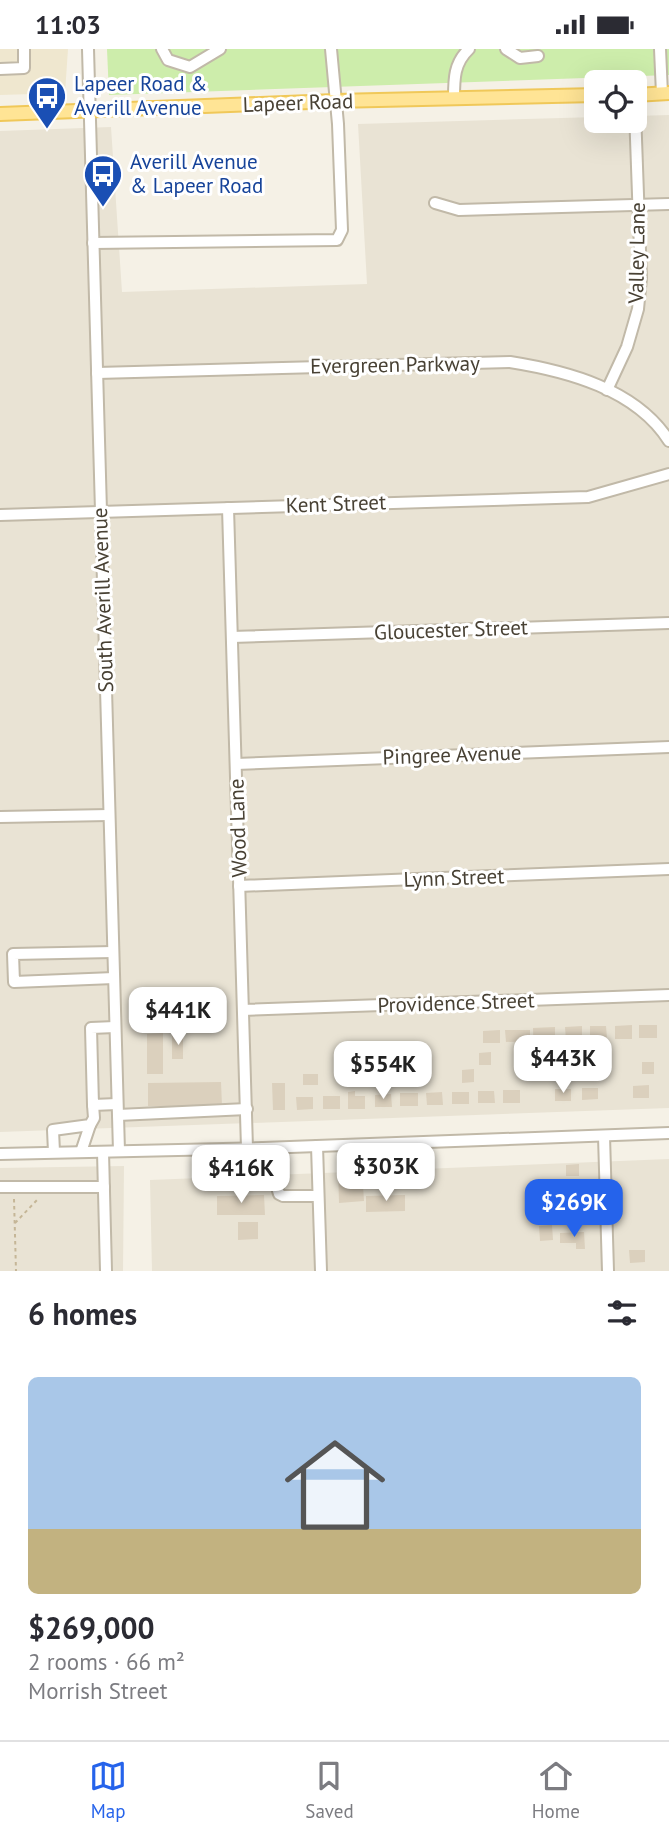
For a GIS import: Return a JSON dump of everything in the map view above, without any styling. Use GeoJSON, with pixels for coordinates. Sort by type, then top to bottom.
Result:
{"type":"FeatureCollection","features":[{"type":"Feature","properties":{"kind":"main road"},"geometry":{"type":"LineString","coordinates":[[647,95],[666,94]]}},
{"type":"Feature","properties":{"kind":"main road","name":"Lapeer Road"},"geometry":{"type":"LineString","coordinates":[[0,114],[335,101],[584,95]]}},
{"type":"Feature","properties":{"kind":"street"},"geometry":{"type":"LineString","coordinates":[[0,69],[24,68],[24,49]]}},
{"type":"Feature","properties":{"kind":"street","name":"South Averill Avenue"},"geometry":{"type":"LineString","coordinates":[[88,49],[118,1151]]}},
{"type":"Feature","properties":{"kind":"street"},"geometry":{"type":"LineString","coordinates":[[162,49],[168,60],[190,67],[220,49]]}},
{"type":"Feature","properties":{"kind":"street"},"geometry":{"type":"LineString","coordinates":[[93,243],[337,240],[342,230],[331,49]]}},
{"type":"Feature","properties":{"kind":"street"},"geometry":{"type":"LineString","coordinates":[[454,98],[456,67],[469,49]]}},
{"type":"Feature","properties":{"kind":"street"},"geometry":{"type":"LineString","coordinates":[[506,49],[520,58],[538,56]]}},
{"type":"Feature","properties":{"kind":"street"},"geometry":{"type":"LineString","coordinates":[[660,49],[666,94]]}},
{"type":"Feature","properties":{"kind":"street","name":"Valley Lane"},"geometry":{"type":"LineString","coordinates":[[607,390],[627,347],[638,309],[641,278],[636,133]]}},
{"type":"Feature","properties":{"kind":"street"},"geometry":{"type":"LineString","coordinates":[[435,203],[459,209],[669,204]]}},
{"type":"Feature","properties":{"kind":"street","name":"Evergreen Parkway"},"geometry":{"type":"LineString","coordinates":[[97,373],[510,362],[544,367],[607,390],[635,405],[660,428],[669,442]]}},
{"type":"Feature","properties":{"kind":"street","name":"Kent Street"},"geometry":{"type":"LineString","coordinates":[[0,515],[588,497],[669,474]]}},
{"type":"Feature","properties":{"kind":"street","name":"Wood Lane"},"geometry":{"type":"LineString","coordinates":[[228,507],[247,1148]]}},
{"type":"Feature","properties":{"kind":"street","name":"Gloucester Street"},"geometry":{"type":"LineString","coordinates":[[232,638],[669,623]]}},
{"type":"Feature","properties":{"kind":"street","name":"Pingree Avenue"},"geometry":{"type":"LineString","coordinates":[[236,764],[669,747]]}},
{"type":"Feature","properties":{"kind":"street"},"geometry":{"type":"LineString","coordinates":[[0,817],[109,815]]}},
{"type":"Feature","properties":{"kind":"street","name":"Lynn Street"},"geometry":{"type":"LineString","coordinates":[[239,886],[669,869]]}},
{"type":"Feature","properties":{"kind":"street"},"geometry":{"type":"LineString","coordinates":[[113,952],[13,954],[13,963],[14,982],[114,978]]}},
{"type":"Feature","properties":{"kind":"street","name":"Providence Street"},"geometry":{"type":"LineString","coordinates":[[243,1010],[669,995]]}},
{"type":"Feature","properties":{"kind":"street"},"geometry":{"type":"LineString","coordinates":[[76,1152],[89,1134],[94,1118],[90,1028],[115,1027]]}},
{"type":"Feature","properties":{"kind":"street"},"geometry":{"type":"LineString","coordinates":[[92,1063],[116,1062]]}},
{"type":"Feature","properties":{"kind":"street"},"geometry":{"type":"LineString","coordinates":[[93,1105],[117,1109],[247,1109]]}},
{"type":"Feature","properties":{"kind":"street"},"geometry":{"type":"LineString","coordinates":[[54,1152],[53,1130],[90,1125]]}},
{"type":"Feature","properties":{"kind":"street"},"geometry":{"type":"LineString","coordinates":[[71,1128],[76,1152]]}},
{"type":"Feature","properties":{"kind":"street"},"geometry":{"type":"LineString","coordinates":[[0,1154],[262,1148],[669,1133]]}},
{"type":"Feature","properties":{"kind":"street"},"geometry":{"type":"LineString","coordinates":[[604,1136],[608,1271]]}},
{"type":"Feature","properties":{"kind":"street"},"geometry":{"type":"LineString","coordinates":[[317,1146],[321,1271]]}},
{"type":"Feature","properties":{"kind":"street"},"geometry":{"type":"LineString","coordinates":[[262,1148],[264,1174]]}},
{"type":"Feature","properties":{"kind":"street"},"geometry":{"type":"LineString","coordinates":[[226,1149],[227,1174],[264,1174],[274,1177],[279,1194],[283,1196],[318,1196]]}},
{"type":"Feature","properties":{"kind":"street"},"geometry":{"type":"LineString","coordinates":[[103,1151],[106,1271]]}},
{"type":"Feature","properties":{"kind":"street"},"geometry":{"type":"LineString","coordinates":[[0,1187],[104,1187]]}},
{"type":"Feature","properties":{"kind":"path"},"geometry":{"type":"LineString","coordinates":[[15,1224],[40,1197]]}},
{"type":"Feature","properties":{"kind":"path"},"geometry":{"type":"LineString","coordinates":[[14,1198],[16,1271]]}},
{"type":"Feature","properties":{"kind":"shaded area"},"geometry":{"type":"Polygon","coordinates":[[[0,49],[68,49],[65,93],[0,95],[0,49]]]}},
{"type":"Feature","properties":{"kind":"shaded area"},"geometry":{"type":"Polygon","coordinates":[[[669,115],[669,1108],[0,1132],[0,131],[111,127],[122,292],[367,284],[358,124],[584,117],[584,133],[647,133],[647,116],[669,115]]]}},
{"type":"Feature","properties":{"kind":"shaded area"},"geometry":{"type":"Polygon","coordinates":[[[669,1159],[669,1271],[152,1271],[150,1180],[669,1159]]]}},
{"type":"Feature","properties":{"kind":"shaded area"},"geometry":{"type":"Polygon","coordinates":[[[124,1166],[123,1271],[0,1271],[0,1168],[124,1166]]]}},
{"type":"Feature","properties":{"kind":"green space"},"geometry":{"type":"Polygon","coordinates":[[[107,49],[669,49],[669,75],[647,76],[647,70],[584,70],[584,78],[109,95],[107,49]]]}},
{"type":"Feature","properties":{"kind":"building"},"geometry":{"type":"Polygon","coordinates":[[[632,1025],[632,1039],[615,1039],[615,1026],[632,1025]]]}},
{"type":"Feature","properties":{"kind":"building"},"geometry":{"type":"Polygon","coordinates":[[[639,1025],[657,1025],[657,1038],[639,1038],[639,1025]]]}},
{"type":"Feature","properties":{"kind":"building"},"geometry":{"type":"Polygon","coordinates":[[[582,1026],[582,1040],[566,1041],[565,1027],[582,1026]]]}},
{"type":"Feature","properties":{"kind":"building"},"geometry":{"type":"Polygon","coordinates":[[[590,1026],[606,1026],[607,1038],[590,1038],[590,1026]]]}},
{"type":"Feature","properties":{"kind":"building"},"geometry":{"type":"Polygon","coordinates":[[[555,1027],[555,1042],[548,1042],[547,1057],[541,1057],[541,1063],[534,1063],[533,1028],[555,1027]]]}},
{"type":"Feature","properties":{"kind":"building"},"geometry":{"type":"Polygon","coordinates":[[[500,1030],[500,1043],[483,1043],[483,1031],[500,1030]]]}},
{"type":"Feature","properties":{"kind":"building"},"geometry":{"type":"Polygon","coordinates":[[[505,1030],[530,1030],[530,1041],[506,1042],[505,1030]]]}},
{"type":"Feature","properties":{"kind":"building"},"geometry":{"type":"Polygon","coordinates":[[[163,1033],[163,1074],[147,1074],[147,1034],[163,1033]]]}},
{"type":"Feature","properties":{"kind":"building"},"geometry":{"type":"Polygon","coordinates":[[[172,1034],[183,1034],[183,1059],[172,1059],[172,1034]]]}},
{"type":"Feature","properties":{"kind":"building"},"geometry":{"type":"Polygon","coordinates":[[[491,1052],[491,1065],[479,1065],[479,1053],[491,1052]]]}},
{"type":"Feature","properties":{"kind":"building"},"geometry":{"type":"Polygon","coordinates":[[[642,1062],[654,1062],[654,1074],[642,1074],[642,1062]]]}},
{"type":"Feature","properties":{"kind":"building"},"geometry":{"type":"Polygon","coordinates":[[[474,1069],[474,1082],[462,1083],[462,1070],[474,1069]]]}},
{"type":"Feature","properties":{"kind":"building"},"geometry":{"type":"Polygon","coordinates":[[[303,1074],[318,1074],[318,1085],[303,1085],[303,1074]]]}},
{"type":"Feature","properties":{"kind":"building"},"geometry":{"type":"Polygon","coordinates":[[[221,1082],[222,1106],[148,1106],[148,1083],[221,1082]]]}},
{"type":"Feature","properties":{"kind":"building"},"geometry":{"type":"Polygon","coordinates":[[[272,1083],[285,1083],[285,1110],[273,1110],[272,1083]]]}},
{"type":"Feature","properties":{"kind":"building"},"geometry":{"type":"Polygon","coordinates":[[[649,1085],[649,1098],[633,1098],[633,1086],[649,1085]]]}},
{"type":"Feature","properties":{"kind":"building"},"geometry":{"type":"Polygon","coordinates":[[[582,1088],[598,1088],[598,1099],[582,1100],[582,1088]]]}},
{"type":"Feature","properties":{"kind":"building"},"geometry":{"type":"Polygon","coordinates":[[[555,1089],[571,1089],[571,1101],[555,1101],[555,1089]]]}},
{"type":"Feature","properties":{"kind":"building"},"geometry":{"type":"Polygon","coordinates":[[[503,1090],[520,1090],[520,1103],[503,1103],[503,1090]]]}},
{"type":"Feature","properties":{"kind":"building"},"geometry":{"type":"Polygon","coordinates":[[[355,1091],[355,1096],[365,1096],[365,1109],[348,1109],[348,1092],[355,1091]]]}},
{"type":"Feature","properties":{"kind":"building"},"geometry":{"type":"Polygon","coordinates":[[[478,1091],[494,1091],[495,1103],[478,1103],[478,1091]]]}},
{"type":"Feature","properties":{"kind":"building"},"geometry":{"type":"Polygon","coordinates":[[[442,1092],[443,1105],[427,1105],[426,1093],[442,1092]]]}},
{"type":"Feature","properties":{"kind":"building"},"geometry":{"type":"Polygon","coordinates":[[[452,1092],[469,1092],[469,1104],[452,1104],[452,1092]]]}},
{"type":"Feature","properties":{"kind":"building"},"geometry":{"type":"Polygon","coordinates":[[[400,1093],[418,1093],[418,1106],[400,1106],[400,1093]]]}},
{"type":"Feature","properties":{"kind":"building"},"geometry":{"type":"Polygon","coordinates":[[[391,1094],[392,1107],[375,1107],[375,1095],[391,1094]]]}},
{"type":"Feature","properties":{"kind":"building"},"geometry":{"type":"Polygon","coordinates":[[[323,1096],[340,1096],[340,1109],[323,1109],[323,1096]]]}},
{"type":"Feature","properties":{"kind":"building"},"geometry":{"type":"Polygon","coordinates":[[[296,1097],[313,1097],[313,1109],[297,1110],[296,1097]]]}},
{"type":"Feature","properties":{"kind":"building"},"geometry":{"type":"Polygon","coordinates":[[[579,1164],[579,1176],[566,1176],[566,1165],[579,1164]]]}},
{"type":"Feature","properties":{"kind":"building"},"geometry":{"type":"Polygon","coordinates":[[[338,1166],[355,1166],[355,1170],[362,1170],[364,1201],[339,1203],[338,1166]]]}},
{"type":"Feature","properties":{"kind":"building"},"geometry":{"type":"Polygon","coordinates":[[[264,1195],[265,1215],[217,1215],[217,1196],[264,1195]]]}},
{"type":"Feature","properties":{"kind":"building"},"geometry":{"type":"Polygon","coordinates":[[[405,1195],[405,1211],[366,1212],[366,1196],[405,1195]]]}},
{"type":"Feature","properties":{"kind":"building"},"geometry":{"type":"Polygon","coordinates":[[[238,1222],[258,1222],[258,1239],[238,1240],[238,1222]]]}},
{"type":"Feature","properties":{"kind":"building"},"geometry":{"type":"Polygon","coordinates":[[[552,1225],[553,1240],[540,1241],[539,1226],[552,1225]]]}},
{"type":"Feature","properties":{"kind":"building"},"geometry":{"type":"Polygon","coordinates":[[[584,1232],[585,1249],[576,1249],[576,1243],[560,1243],[560,1233],[584,1232]]]}},
{"type":"Feature","properties":{"kind":"building"},"geometry":{"type":"Polygon","coordinates":[[[629,1250],[645,1250],[645,1262],[630,1263],[629,1250]]]}},
{"type":"Feature","properties":{"kind":"place","name":"Lapeer Road & Averill Avenue"},"geometry":{"type":"Point","coordinates":[47,130]}},
{"type":"Feature","properties":{"kind":"place","name":"Averill Avenue & Lapeer Road"},"geometry":{"type":"Point","coordinates":[103,208]}}]}
